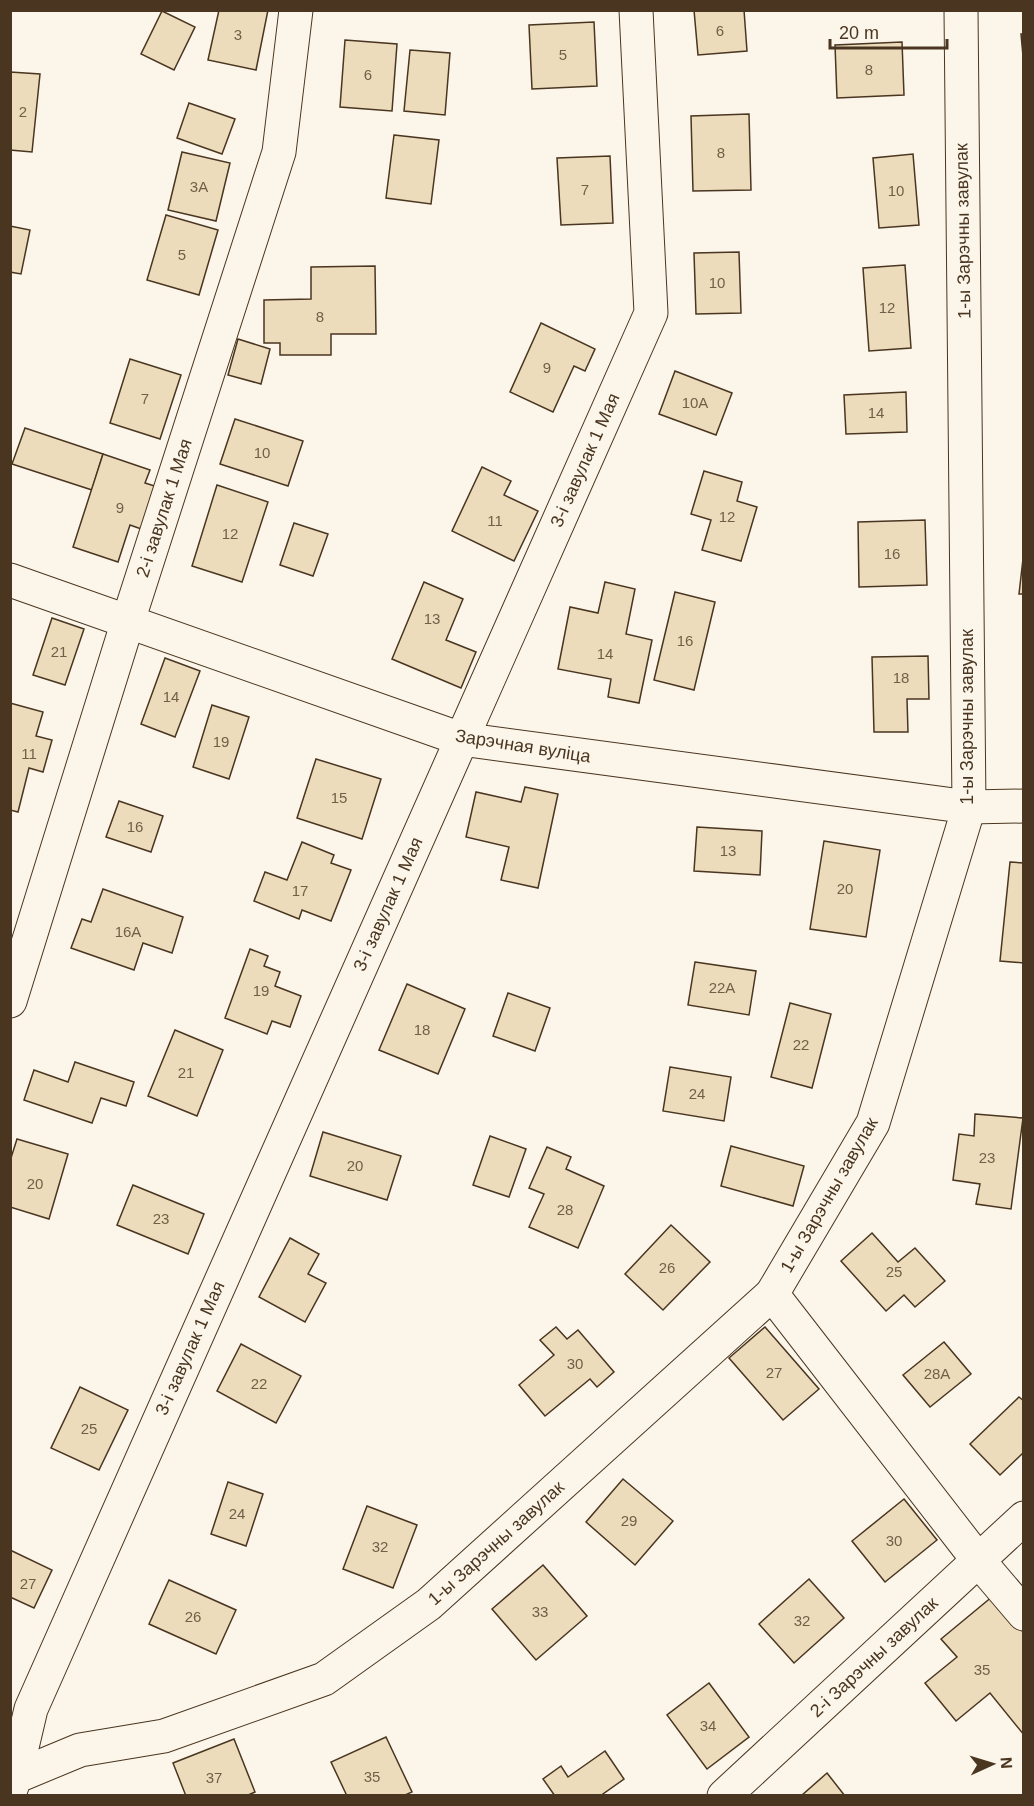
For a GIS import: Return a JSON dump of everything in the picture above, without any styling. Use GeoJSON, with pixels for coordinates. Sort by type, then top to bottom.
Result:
{"type":"FeatureCollection","features":[{"type":"Feature","properties":{"kind":"street","name":"2-і завулак 1 Мая"},"geometry":{"type":"LineString","coordinates":[[10,1001],[128,621],[279,153],[296,10]]}},
{"type":"Feature","properties":{"kind":"street","name":"3-і завулак 1 Мая"},"geometry":{"type":"LineString","coordinates":[[12,1781],[31,1708],[651,313],[636,10]]}},
{"type":"Feature","properties":{"kind":"street","name":"1-ы Зарэчны завулак"},"geometry":{"type":"LineString","coordinates":[[12,1781],[80,1750],[164,1736],[324,1679],[429,1604],[772,1294],[873,1123],[969,807],[961,10]]}},
{"type":"Feature","properties":{"kind":"street","name":"Зарэчная вуліца"},"geometry":{"type":"LineString","coordinates":[[10,580],[461,739],[969,807],[1023,806]]}},
{"type":"Feature","properties":{"kind":"street"},"geometry":{"type":"LineString","coordinates":[[772,1294],[978,1560],[1023,1614]]}},
{"type":"Feature","properties":{"kind":"street","name":"2-і Зарэчны завулак"},"geometry":{"type":"LineString","coordinates":[[724,1796],[1023,1518]]}},
{"type":"Feature","properties":{"kind":"building"},"geometry":{"type":"Polygon","coordinates":[[[219,10],[268,10],[256,70],[208,60],[219,10]]]}},
{"type":"Feature","properties":{"kind":"building"},"geometry":{"type":"Polygon","coordinates":[[[694,10],[744,10],[747,51],[698,55],[694,10]]]}},
{"type":"Feature","properties":{"kind":"building"},"geometry":{"type":"Polygon","coordinates":[[[162,11],[195,27],[174,70],[141,54],[162,11]]]}},
{"type":"Feature","properties":{"kind":"building"},"geometry":{"type":"Polygon","coordinates":[[[594,22],[597,86],[532,89],[529,25],[594,22]]]}},
{"type":"Feature","properties":{"kind":"building"},"geometry":{"type":"Polygon","coordinates":[[[1021,34],[1024,34],[1024,67],[1021,34]]]}},
{"type":"Feature","properties":{"kind":"building"},"geometry":{"type":"Polygon","coordinates":[[[345,40],[397,44],[392,111],[340,107],[345,40]]]}},
{"type":"Feature","properties":{"kind":"building"},"geometry":{"type":"Polygon","coordinates":[[[902,42],[904,95],[837,98],[835,45],[902,42]]]}},
{"type":"Feature","properties":{"kind":"building"},"geometry":{"type":"Polygon","coordinates":[[[410,50],[450,53],[445,115],[404,111],[410,50]]]}},
{"type":"Feature","properties":{"kind":"building"},"geometry":{"type":"Polygon","coordinates":[[[10,72],[40,74],[32,152],[10,150],[10,72]]]}},
{"type":"Feature","properties":{"kind":"building"},"geometry":{"type":"Polygon","coordinates":[[[189,103],[235,119],[222,154],[177,138],[189,103]]]}},
{"type":"Feature","properties":{"kind":"building"},"geometry":{"type":"Polygon","coordinates":[[[749,114],[751,190],[693,191],[691,116],[749,114]]]}},
{"type":"Feature","properties":{"kind":"building"},"geometry":{"type":"Polygon","coordinates":[[[394,135],[439,140],[431,204],[386,198],[394,135]]]}},
{"type":"Feature","properties":{"kind":"building"},"geometry":{"type":"Polygon","coordinates":[[[182,152],[230,163],[216,221],[168,210],[182,152]]]}},
{"type":"Feature","properties":{"kind":"building"},"geometry":{"type":"Polygon","coordinates":[[[913,154],[919,225],[879,228],[873,158],[913,154]]]}},
{"type":"Feature","properties":{"kind":"building"},"geometry":{"type":"Polygon","coordinates":[[[610,156],[613,223],[561,225],[557,158],[610,156]]]}},
{"type":"Feature","properties":{"kind":"building"},"geometry":{"type":"Polygon","coordinates":[[[166,215],[218,230],[199,295],[147,280],[166,215]]]}},
{"type":"Feature","properties":{"kind":"building"},"geometry":{"type":"Polygon","coordinates":[[[10,226],[30,230],[21,274],[10,272],[10,226]]]}},
{"type":"Feature","properties":{"kind":"building"},"geometry":{"type":"Polygon","coordinates":[[[739,252],[741,313],[696,314],[694,253],[739,252]]]}},
{"type":"Feature","properties":{"kind":"building"},"geometry":{"type":"Polygon","coordinates":[[[905,265],[911,348],[869,351],[863,268],[905,265]]]}},
{"type":"Feature","properties":{"kind":"building"},"geometry":{"type":"Polygon","coordinates":[[[375,266],[376,334],[331,334],[331,355],[280,355],[280,343],[264,343],[264,300],[311,299],[311,267],[375,266]]]}},
{"type":"Feature","properties":{"kind":"building"},"geometry":{"type":"Polygon","coordinates":[[[541,323],[595,349],[585,371],[574,366],[553,412],[510,392],[541,323]]]}},
{"type":"Feature","properties":{"kind":"building"},"geometry":{"type":"Polygon","coordinates":[[[238,339],[270,349],[261,384],[228,375],[238,339]]]}},
{"type":"Feature","properties":{"kind":"building"},"geometry":{"type":"Polygon","coordinates":[[[130,359],[181,375],[160,439],[110,423],[130,359]]]}},
{"type":"Feature","properties":{"kind":"building"},"geometry":{"type":"Polygon","coordinates":[[[675,371],[732,393],[716,435],[659,414],[675,371]]]}},
{"type":"Feature","properties":{"kind":"building"},"geometry":{"type":"Polygon","coordinates":[[[906,392],[907,432],[846,434],[844,395],[906,392]]]}},
{"type":"Feature","properties":{"kind":"building"},"geometry":{"type":"Polygon","coordinates":[[[235,419],[303,441],[288,486],[220,464],[235,419]]]}},
{"type":"Feature","properties":{"kind":"building"},"geometry":{"type":"Polygon","coordinates":[[[25,428],[103,454],[92,490],[12,464],[25,428]]]}},
{"type":"Feature","properties":{"kind":"building"},"geometry":{"type":"Polygon","coordinates":[[[103,454],[150,470],[145,483],[161,488],[147,531],[130,525],[118,562],[73,547],[103,454]]]}},
{"type":"Feature","properties":{"kind":"building"},"geometry":{"type":"Polygon","coordinates":[[[482,467],[511,481],[504,495],[538,511],[514,561],[452,531],[482,467]]]}},
{"type":"Feature","properties":{"kind":"building"},"geometry":{"type":"Polygon","coordinates":[[[704,471],[742,482],[737,501],[757,507],[741,561],[702,550],[711,520],[691,514],[704,471]]]}},
{"type":"Feature","properties":{"kind":"building"},"geometry":{"type":"Polygon","coordinates":[[[217,485],[268,502],[242,582],[192,566],[217,485]]]}},
{"type":"Feature","properties":{"kind":"building"},"geometry":{"type":"Polygon","coordinates":[[[925,520],[927,585],[859,587],[858,522],[925,520]]]}},
{"type":"Feature","properties":{"kind":"building"},"geometry":{"type":"Polygon","coordinates":[[[294,523],[328,534],[313,576],[280,565],[294,523]]]}},
{"type":"Feature","properties":{"kind":"building"},"geometry":{"type":"Polygon","coordinates":[[[1024,550],[1024,594],[1019,594],[1024,550]]]}},
{"type":"Feature","properties":{"kind":"building"},"geometry":{"type":"Polygon","coordinates":[[[424,582],[463,599],[446,640],[476,652],[461,688],[392,659],[424,582]]]}},
{"type":"Feature","properties":{"kind":"building"},"geometry":{"type":"Polygon","coordinates":[[[605,582],[635,589],[626,634],[652,640],[639,703],[608,697],[611,679],[558,669],[570,607],[598,613],[605,582]]]}},
{"type":"Feature","properties":{"kind":"building"},"geometry":{"type":"Polygon","coordinates":[[[675,592],[715,602],[694,690],[654,680],[675,592]]]}},
{"type":"Feature","properties":{"kind":"building"},"geometry":{"type":"Polygon","coordinates":[[[52,618],[84,629],[65,685],[33,675],[52,618]]]}},
{"type":"Feature","properties":{"kind":"building"},"geometry":{"type":"Polygon","coordinates":[[[928,656],[929,699],[907,699],[908,732],[874,732],[872,657],[928,656]]]}},
{"type":"Feature","properties":{"kind":"building"},"geometry":{"type":"Polygon","coordinates":[[[165,658],[200,671],[175,737],[141,724],[165,658]]]}},
{"type":"Feature","properties":{"kind":"building"},"geometry":{"type":"Polygon","coordinates":[[[10,703],[43,712],[36,736],[52,740],[43,772],[29,768],[18,812],[10,810],[10,703]]]}},
{"type":"Feature","properties":{"kind":"building"},"geometry":{"type":"Polygon","coordinates":[[[212,705],[249,717],[229,779],[193,767],[212,705]]]}},
{"type":"Feature","properties":{"kind":"building"},"geometry":{"type":"Polygon","coordinates":[[[316,759],[381,779],[362,839],[297,818],[316,759]]]}},
{"type":"Feature","properties":{"kind":"building"},"geometry":{"type":"Polygon","coordinates":[[[525,787],[558,794],[538,888],[501,880],[509,847],[466,837],[476,792],[521,802],[525,787]]]}},
{"type":"Feature","properties":{"kind":"building"},"geometry":{"type":"Polygon","coordinates":[[[119,801],[163,816],[151,852],[106,837],[119,801]]]}},
{"type":"Feature","properties":{"kind":"building"},"geometry":{"type":"Polygon","coordinates":[[[697,827],[762,831],[760,875],[694,871],[697,827]]]}},
{"type":"Feature","properties":{"kind":"building"},"geometry":{"type":"Polygon","coordinates":[[[824,841],[880,850],[866,937],[810,929],[824,841]]]}},
{"type":"Feature","properties":{"kind":"building"},"geometry":{"type":"Polygon","coordinates":[[[302,842],[334,855],[331,863],[351,870],[331,921],[302,910],[299,919],[254,901],[265,872],[287,880],[302,842]]]}},
{"type":"Feature","properties":{"kind":"building"},"geometry":{"type":"Polygon","coordinates":[[[1010,862],[1024,863],[1024,963],[1000,961],[1010,862]]]}},
{"type":"Feature","properties":{"kind":"building"},"geometry":{"type":"Polygon","coordinates":[[[103,889],[183,917],[172,953],[143,943],[134,970],[71,948],[82,919],[91,922],[103,889]]]}},
{"type":"Feature","properties":{"kind":"building"},"geometry":{"type":"Polygon","coordinates":[[[250,949],[268,956],[264,966],[280,972],[275,986],[301,996],[290,1027],[272,1021],[267,1034],[225,1018],[250,949]]]}},
{"type":"Feature","properties":{"kind":"building"},"geometry":{"type":"Polygon","coordinates":[[[695,962],[756,971],[749,1015],[688,1005],[695,962]]]}},
{"type":"Feature","properties":{"kind":"building"},"geometry":{"type":"Polygon","coordinates":[[[407,984],[465,1009],[438,1074],[379,1050],[407,984]]]}},
{"type":"Feature","properties":{"kind":"building"},"geometry":{"type":"Polygon","coordinates":[[[508,993],[550,1008],[535,1051],[493,1036],[508,993]]]}},
{"type":"Feature","properties":{"kind":"building"},"geometry":{"type":"Polygon","coordinates":[[[790,1003],[831,1014],[812,1088],[771,1077],[790,1003]]]}},
{"type":"Feature","properties":{"kind":"building"},"geometry":{"type":"Polygon","coordinates":[[[175,1030],[223,1050],[197,1116],[148,1096],[175,1030]]]}},
{"type":"Feature","properties":{"kind":"building"},"geometry":{"type":"Polygon","coordinates":[[[75,1062],[134,1082],[126,1106],[101,1098],[92,1123],[24,1100],[34,1070],[68,1082],[75,1062]]]}},
{"type":"Feature","properties":{"kind":"building"},"geometry":{"type":"Polygon","coordinates":[[[670,1067],[731,1077],[724,1121],[663,1111],[670,1067]]]}},
{"type":"Feature","properties":{"kind":"building"},"geometry":{"type":"Polygon","coordinates":[[[975,1114],[1023,1118],[1011,1209],[976,1204],[980,1184],[953,1180],[959,1134],[974,1136],[975,1114]]]}},
{"type":"Feature","properties":{"kind":"building"},"geometry":{"type":"Polygon","coordinates":[[[323,1132],[401,1156],[387,1200],[310,1176],[323,1132]]]}},
{"type":"Feature","properties":{"kind":"building"},"geometry":{"type":"Polygon","coordinates":[[[490,1136],[526,1149],[509,1197],[473,1185],[490,1136]]]}},
{"type":"Feature","properties":{"kind":"building"},"geometry":{"type":"Polygon","coordinates":[[[17,1139],[68,1154],[49,1219],[10,1207],[10,1161],[17,1139]]]}},
{"type":"Feature","properties":{"kind":"building"},"geometry":{"type":"Polygon","coordinates":[[[731,1146],[804,1166],[793,1206],[721,1186],[731,1146]]]}},
{"type":"Feature","properties":{"kind":"building"},"geometry":{"type":"Polygon","coordinates":[[[547,1147],[571,1157],[566,1169],[604,1186],[578,1248],[529,1227],[544,1194],[529,1188],[547,1147]]]}},
{"type":"Feature","properties":{"kind":"building"},"geometry":{"type":"Polygon","coordinates":[[[133,1185],[204,1214],[188,1254],[117,1225],[133,1185]]]}},
{"type":"Feature","properties":{"kind":"building"},"geometry":{"type":"Polygon","coordinates":[[[671,1225],[710,1262],[663,1310],[625,1274],[671,1225]]]}},
{"type":"Feature","properties":{"kind":"building"},"geometry":{"type":"Polygon","coordinates":[[[872,1233],[898,1262],[915,1248],[945,1281],[915,1307],[904,1295],[886,1311],[841,1261],[872,1233]]]}},
{"type":"Feature","properties":{"kind":"building"},"geometry":{"type":"Polygon","coordinates":[[[290,1238],[319,1254],[308,1274],[326,1283],[305,1322],[259,1297],[290,1238]]]}},
{"type":"Feature","properties":{"kind":"building"},"geometry":{"type":"Polygon","coordinates":[[[556,1327],[567,1339],[578,1330],[614,1372],[597,1387],[590,1379],[545,1416],[519,1385],[554,1355],[540,1340],[556,1327]]]}},
{"type":"Feature","properties":{"kind":"building"},"geometry":{"type":"Polygon","coordinates":[[[765,1327],[819,1389],[783,1420],[729,1358],[765,1327]]]}},
{"type":"Feature","properties":{"kind":"building"},"geometry":{"type":"Polygon","coordinates":[[[944,1342],[971,1374],[930,1407],[903,1375],[944,1342]]]}},
{"type":"Feature","properties":{"kind":"building"},"geometry":{"type":"Polygon","coordinates":[[[241,1344],[301,1376],[276,1423],[217,1391],[241,1344]]]}},
{"type":"Feature","properties":{"kind":"building"},"geometry":{"type":"Polygon","coordinates":[[[80,1387],[128,1410],[99,1470],[51,1448],[80,1387]]]}},
{"type":"Feature","properties":{"kind":"building"},"geometry":{"type":"Polygon","coordinates":[[[1019,1397],[1024,1401],[1024,1452],[1000,1475],[970,1444],[1019,1397]]]}},
{"type":"Feature","properties":{"kind":"building"},"geometry":{"type":"Polygon","coordinates":[[[623,1479],[673,1521],[635,1565],[586,1522],[623,1479]]]}},
{"type":"Feature","properties":{"kind":"building"},"geometry":{"type":"Polygon","coordinates":[[[228,1482],[263,1494],[246,1546],[211,1534],[228,1482]]]}},
{"type":"Feature","properties":{"kind":"building"},"geometry":{"type":"Polygon","coordinates":[[[904,1499],[937,1540],[885,1582],[852,1541],[904,1499]]]}},
{"type":"Feature","properties":{"kind":"building"},"geometry":{"type":"Polygon","coordinates":[[[367,1506],[417,1525],[393,1588],[343,1569],[367,1506]]]}},
{"type":"Feature","properties":{"kind":"building"},"geometry":{"type":"Polygon","coordinates":[[[10,1550],[52,1570],[34,1608],[10,1597],[10,1550]]]}},
{"type":"Feature","properties":{"kind":"building"},"geometry":{"type":"Polygon","coordinates":[[[543,1565],[587,1616],[536,1660],[492,1609],[543,1565]]]}},
{"type":"Feature","properties":{"kind":"building"},"geometry":{"type":"Polygon","coordinates":[[[809,1579],[844,1618],[794,1663],[759,1624],[809,1579]]]}},
{"type":"Feature","properties":{"kind":"building"},"geometry":{"type":"Polygon","coordinates":[[[169,1580],[236,1610],[216,1654],[149,1624],[169,1580]]]}},
{"type":"Feature","properties":{"kind":"building"},"geometry":{"type":"Polygon","coordinates":[[[993,1596],[1024,1633],[1024,1735],[990,1693],[956,1721],[925,1683],[957,1657],[941,1639],[993,1596]]]}},
{"type":"Feature","properties":{"kind":"building"},"geometry":{"type":"Polygon","coordinates":[[[709,1683],[749,1737],[707,1769],[667,1715],[709,1683]]]}},
{"type":"Feature","properties":{"kind":"building"},"geometry":{"type":"Polygon","coordinates":[[[386,1737],[412,1792],[403,1796],[347,1796],[331,1762],[386,1737]]]}},
{"type":"Feature","properties":{"kind":"building"},"geometry":{"type":"Polygon","coordinates":[[[234,1739],[255,1792],[246,1796],[186,1796],[173,1763],[234,1739]]]}},
{"type":"Feature","properties":{"kind":"building"},"geometry":{"type":"Polygon","coordinates":[[[605,1751],[624,1779],[600,1796],[555,1796],[543,1779],[561,1766],[568,1777],[605,1751]]]}},
{"type":"Feature","properties":{"kind":"building"},"geometry":{"type":"Polygon","coordinates":[[[827,1773],[845,1796],[801,1796],[827,1773]]]}}]}
